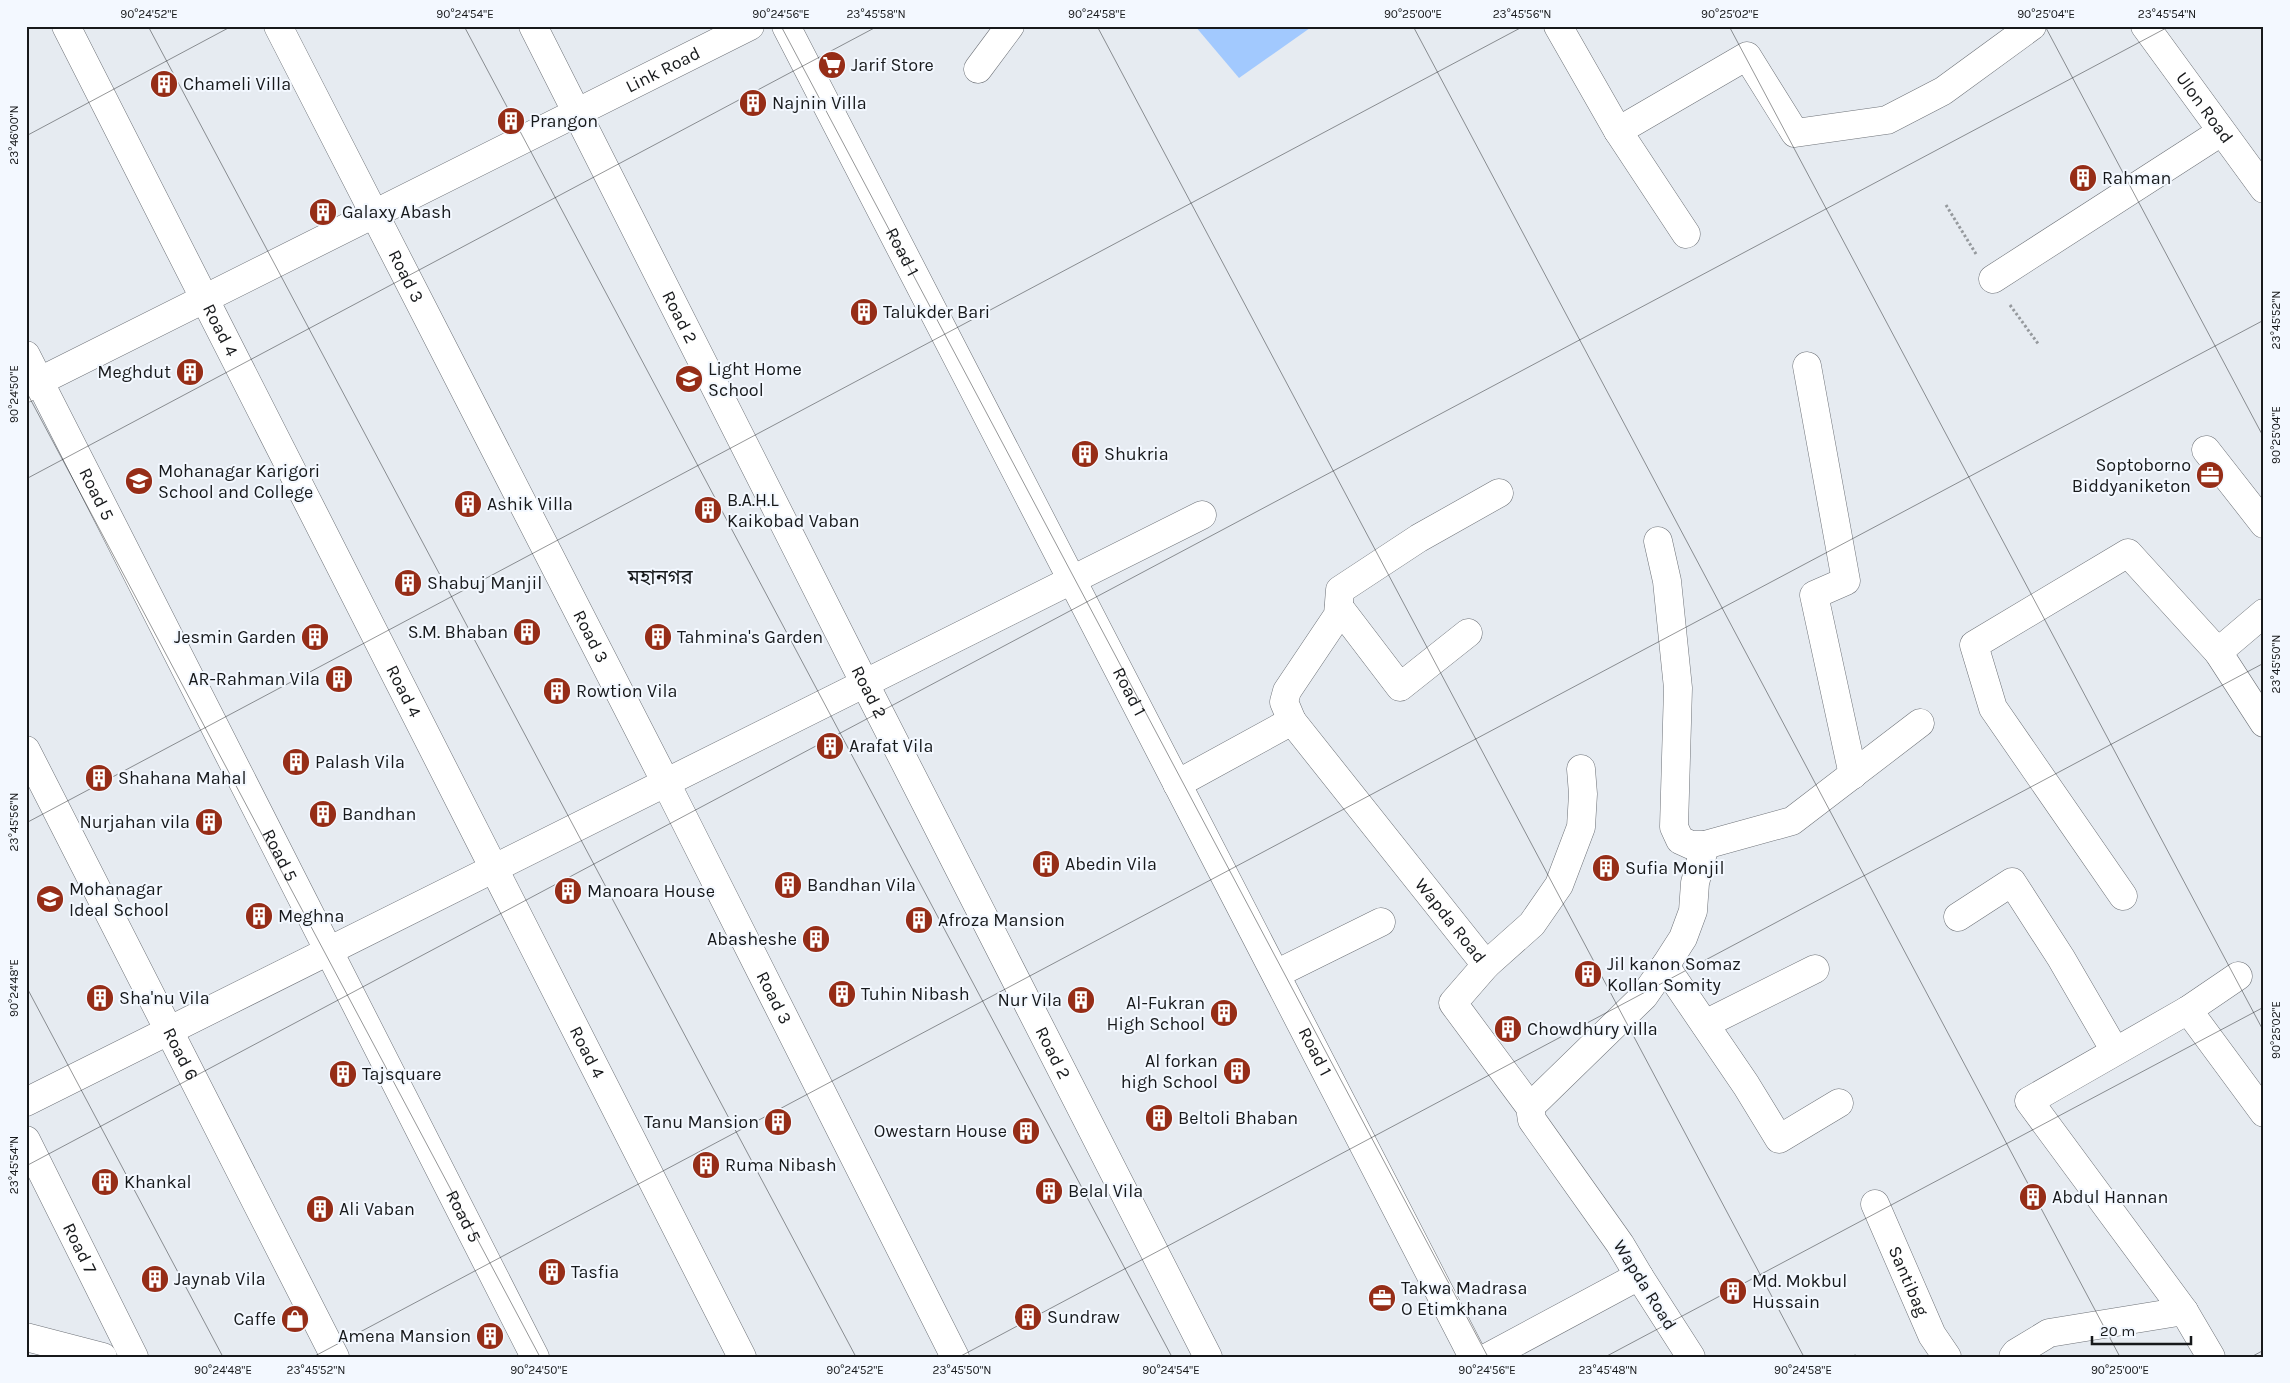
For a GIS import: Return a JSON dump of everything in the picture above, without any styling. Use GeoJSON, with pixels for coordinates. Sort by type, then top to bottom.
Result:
{"type":"FeatureCollection","features":[{"type":"Feature","properties":{"kind":"street","name":"Road 4"},"geometry":{"type":"LineString","coordinates":[[66,26],[742,1357]]}},
{"type":"Feature","properties":{"kind":"street","name":"Road 3"},"geometry":{"type":"LineString","coordinates":[[278,26],[666,783],[955,1357]]}},
{"type":"Feature","properties":{"kind":"street","name":"Road 2"},"geometry":{"type":"LineString","coordinates":[[533,26],[865,684],[1208,1357]]}},
{"type":"Feature","properties":{"kind":"street","name":"Link Road"},"geometry":{"type":"LineString","coordinates":[[33,384],[750,26]]}},
{"type":"Feature","properties":{"kind":"street","name":"Road 1"},"geometry":{"type":"LineString","coordinates":[[786,26],[1473,1357]]}},
{"type":"Feature","properties":{"kind":"street"},"geometry":{"type":"LineString","coordinates":[[978,69],[1010,26]]}},
{"type":"Feature","properties":{"kind":"street"},"geometry":{"type":"LineString","coordinates":[[1558,26],[1618,131],[1686,234]]}},
{"type":"Feature","properties":{"kind":"street"},"geometry":{"type":"LineString","coordinates":[[1618,131],[1747,56],[1795,133],[1887,120],[1943,91],[2032,26]]}},
{"type":"Feature","properties":{"kind":"street","name":"Ulon Road"},"geometry":{"type":"LineString","coordinates":[[2145,26],[2264,189]]}},
{"type":"Feature","properties":{"kind":"street"},"geometry":{"type":"LineString","coordinates":[[1992,279],[2221,132]]}},
{"type":"Feature","properties":{"kind":"street","name":"Road 5"},"geometry":{"type":"LineString","coordinates":[[26,355],[33,384],[329,951],[535,1357]]}},
{"type":"Feature","properties":{"kind":"street"},"geometry":{"type":"LineString","coordinates":[[1807,366],[1846,582],[1814,595],[1853,775]]}},
{"type":"Feature","properties":{"kind":"street"},"geometry":{"type":"LineString","coordinates":[[2206,450],[2264,524]]}},
{"type":"Feature","properties":{"kind":"street"},"geometry":{"type":"LineString","coordinates":[[1177,784],[1292,721],[1284,702],[1287,691],[1338,615],[1340,590],[1419,538],[1499,492]]}},
{"type":"Feature","properties":{"kind":"street"},"geometry":{"type":"LineString","coordinates":[[26,1102],[1202,515]]}},
{"type":"Feature","properties":{"kind":"street"},"geometry":{"type":"LineString","coordinates":[[1658,541],[1667,581],[1678,688],[1674,826],[1680,840],[1691,845],[1705,845],[1792,821],[1920,723]]}},
{"type":"Feature","properties":{"kind":"street"},"geometry":{"type":"LineString","coordinates":[[2123,896],[1993,708],[1974,644],[2128,553],[2218,652],[2264,723]]}},
{"type":"Feature","properties":{"kind":"street"},"geometry":{"type":"LineString","coordinates":[[1339,607],[1400,687],[1468,633]]}},
{"type":"Feature","properties":{"kind":"street"},"geometry":{"type":"LineString","coordinates":[[2218,652],[2264,613]]}},
{"type":"Feature","properties":{"kind":"street","name":"Wapda Road"},"geometry":{"type":"LineString","coordinates":[[1292,721],[1486,965],[1453,1003],[1530,1106],[1532,1120],[1620,1244],[1691,1357]]}},
{"type":"Feature","properties":{"kind":"street","name":"Road 6"},"geometry":{"type":"LineString","coordinates":[[26,750],[335,1357]]}},
{"type":"Feature","properties":{"kind":"street"},"geometry":{"type":"LineString","coordinates":[[1486,965],[1532,924],[1559,885],[1571,858],[1581,827],[1583,794],[1581,769]]}},
{"type":"Feature","properties":{"kind":"street"},"geometry":{"type":"LineString","coordinates":[[1530,1106],[1644,996],[1665,966],[1683,938],[1693,911],[1695,883],[1705,845]]}},
{"type":"Feature","properties":{"kind":"street"},"geometry":{"type":"LineString","coordinates":[[1958,917],[2012,882],[2061,958],[2115,1051]]}},
{"type":"Feature","properties":{"kind":"street"},"geometry":{"type":"LineString","coordinates":[[1276,974],[1381,922]]}},
{"type":"Feature","properties":{"kind":"street"},"geometry":{"type":"LineString","coordinates":[[1665,966],[1746,1085],[1779,1139],[1839,1103]]}},
{"type":"Feature","properties":{"kind":"street"},"geometry":{"type":"LineString","coordinates":[[1705,1024],[1815,969]]}},
{"type":"Feature","properties":{"kind":"street"},"geometry":{"type":"LineString","coordinates":[[2211,1357],[2184,1311],[2029,1101],[2188,1010],[2238,976]]}},
{"type":"Feature","properties":{"kind":"street"},"geometry":{"type":"LineString","coordinates":[[2188,1010],[2264,1113]]}},
{"type":"Feature","properties":{"kind":"street","name":"Road 7"},"geometry":{"type":"LineString","coordinates":[[26,1140],[134,1357]]}},
{"type":"Feature","properties":{"kind":"street","name":"Santibag"},"geometry":{"type":"LineString","coordinates":[[1875,1204],[1932,1335],[1946,1357]]}},
{"type":"Feature","properties":{"kind":"street"},"geometry":{"type":"LineString","coordinates":[[1488,1357],[1639,1276]]}},
{"type":"Feature","properties":{"kind":"street"},"geometry":{"type":"LineString","coordinates":[[2013,1357],[2016,1353],[2049,1333],[2184,1311]]}},
{"type":"Feature","properties":{"kind":"street"},"geometry":{"type":"LineString","coordinates":[[26,1338],[102,1357]]}},
{"type":"Feature","properties":{"kind":"path"},"geometry":{"type":"LineString","coordinates":[[1946,205],[1992,279],[2039,345]]}},
{"type":"Feature","properties":{"kind":"shaded area"},"geometry":{"type":"Polygon","coordinates":[[[1195,26],[1308,26],[1310,28],[1239,78],[1195,26]]]}},
{"type":"Feature","properties":{"kind":"place","name":"Jarif Store"},"geometry":{"type":"Point","coordinates":[832,65]}},
{"type":"Feature","properties":{"kind":"place","name":"Chameli Villa"},"geometry":{"type":"Point","coordinates":[164,84]}},
{"type":"Feature","properties":{"kind":"place","name":"Najnin Villa"},"geometry":{"type":"Point","coordinates":[753,103]}},
{"type":"Feature","properties":{"kind":"place","name":"Prangon"},"geometry":{"type":"Point","coordinates":[511,121]}},
{"type":"Feature","properties":{"kind":"place","name":"Rahman"},"geometry":{"type":"Point","coordinates":[2083,178]}},
{"type":"Feature","properties":{"kind":"place","name":"Galaxy Abash"},"geometry":{"type":"Point","coordinates":[323,212]}},
{"type":"Feature","properties":{"kind":"place","name":"Talukder Bari"},"geometry":{"type":"Point","coordinates":[864,312]}},
{"type":"Feature","properties":{"kind":"place","name":"Meghdut"},"geometry":{"type":"Point","coordinates":[190,372]}},
{"type":"Feature","properties":{"kind":"place","name":"Light Home School"},"geometry":{"type":"Point","coordinates":[689,379]}},
{"type":"Feature","properties":{"kind":"place","name":"Shukria"},"geometry":{"type":"Point","coordinates":[1085,454]}},
{"type":"Feature","properties":{"kind":"place","name":"Soptoborno Biddyaniketon"},"geometry":{"type":"Point","coordinates":[2210,475]}},
{"type":"Feature","properties":{"kind":"place","name":"Mohanagar Karigori School and College"},"geometry":{"type":"Point","coordinates":[139,481]}},
{"type":"Feature","properties":{"kind":"place","name":"Ashik Villa"},"geometry":{"type":"Point","coordinates":[468,504]}},
{"type":"Feature","properties":{"kind":"place","name":"B.A.H.L Kaikobad Vaban"},"geometry":{"type":"Point","coordinates":[708,510]}},
{"type":"Feature","properties":{"kind":"place","name":"Shabuj Manjil"},"geometry":{"type":"Point","coordinates":[408,583]}},
{"type":"Feature","properties":{"kind":"place","name":"S.M. Bhaban"},"geometry":{"type":"Point","coordinates":[527,632]}},
{"type":"Feature","properties":{"kind":"place","name":"Jesmin Garden"},"geometry":{"type":"Point","coordinates":[315,637]}},
{"type":"Feature","properties":{"kind":"place","name":"Tahmina's Garden"},"geometry":{"type":"Point","coordinates":[658,637]}},
{"type":"Feature","properties":{"kind":"place","name":"AR-Rahman Vila"},"geometry":{"type":"Point","coordinates":[339,679]}},
{"type":"Feature","properties":{"kind":"place","name":"Rowtion Vila"},"geometry":{"type":"Point","coordinates":[557,691]}},
{"type":"Feature","properties":{"kind":"place","name":"Arafat Vila"},"geometry":{"type":"Point","coordinates":[830,746]}},
{"type":"Feature","properties":{"kind":"place","name":"Palash Vila"},"geometry":{"type":"Point","coordinates":[296,762]}},
{"type":"Feature","properties":{"kind":"place","name":"Shahana Mahal"},"geometry":{"type":"Point","coordinates":[99,778]}},
{"type":"Feature","properties":{"kind":"place","name":"Bandhan"},"geometry":{"type":"Point","coordinates":[323,814]}},
{"type":"Feature","properties":{"kind":"place","name":"Nurjahan vila"},"geometry":{"type":"Point","coordinates":[209,822]}},
{"type":"Feature","properties":{"kind":"place","name":"Abedin Vila"},"geometry":{"type":"Point","coordinates":[1046,864]}},
{"type":"Feature","properties":{"kind":"place","name":"Sufia Monjil"},"geometry":{"type":"Point","coordinates":[1606,868]}},
{"type":"Feature","properties":{"kind":"place","name":"Bandhan Vila"},"geometry":{"type":"Point","coordinates":[788,885]}},
{"type":"Feature","properties":{"kind":"place","name":"Manoara House"},"geometry":{"type":"Point","coordinates":[568,891]}},
{"type":"Feature","properties":{"kind":"place","name":"Mohanagar Ideal School"},"geometry":{"type":"Point","coordinates":[50,899]}},
{"type":"Feature","properties":{"kind":"place","name":"Meghna"},"geometry":{"type":"Point","coordinates":[259,916]}},
{"type":"Feature","properties":{"kind":"place","name":"Afroza Mansion"},"geometry":{"type":"Point","coordinates":[919,920]}},
{"type":"Feature","properties":{"kind":"place","name":"Abasheshe"},"geometry":{"type":"Point","coordinates":[816,939]}},
{"type":"Feature","properties":{"kind":"place","name":"Jil kanon Somaz Kollan Somity"},"geometry":{"type":"Point","coordinates":[1588,974]}},
{"type":"Feature","properties":{"kind":"place","name":"Tuhin Nibash"},"geometry":{"type":"Point","coordinates":[842,994]}},
{"type":"Feature","properties":{"kind":"place","name":"Sha'nu Vila"},"geometry":{"type":"Point","coordinates":[100,998]}},
{"type":"Feature","properties":{"kind":"place","name":"Nur Vila"},"geometry":{"type":"Point","coordinates":[1081,1000]}},
{"type":"Feature","properties":{"kind":"place","name":"Al-Fukran High School"},"geometry":{"type":"Point","coordinates":[1224,1013]}},
{"type":"Feature","properties":{"kind":"place","name":"Chowdhury villa"},"geometry":{"type":"Point","coordinates":[1508,1029]}},
{"type":"Feature","properties":{"kind":"place","name":"Al forkan high School"},"geometry":{"type":"Point","coordinates":[1237,1071]}},
{"type":"Feature","properties":{"kind":"place","name":"Tajsquare"},"geometry":{"type":"Point","coordinates":[343,1074]}},
{"type":"Feature","properties":{"kind":"place","name":"Beltoli Bhaban"},"geometry":{"type":"Point","coordinates":[1159,1118]}},
{"type":"Feature","properties":{"kind":"place","name":"Tanu Mansion"},"geometry":{"type":"Point","coordinates":[778,1122]}},
{"type":"Feature","properties":{"kind":"place","name":"Owestarn House"},"geometry":{"type":"Point","coordinates":[1026,1131]}},
{"type":"Feature","properties":{"kind":"place","name":"Ruma Nibash"},"geometry":{"type":"Point","coordinates":[706,1165]}},
{"type":"Feature","properties":{"kind":"place","name":"Khankal"},"geometry":{"type":"Point","coordinates":[105,1182]}},
{"type":"Feature","properties":{"kind":"place","name":"Belal Vila"},"geometry":{"type":"Point","coordinates":[1049,1191]}},
{"type":"Feature","properties":{"kind":"place","name":"Abdul Hannan"},"geometry":{"type":"Point","coordinates":[2033,1197]}},
{"type":"Feature","properties":{"kind":"place","name":"Ali Vaban"},"geometry":{"type":"Point","coordinates":[320,1209]}},
{"type":"Feature","properties":{"kind":"place","name":"Tasfia"},"geometry":{"type":"Point","coordinates":[552,1272]}},
{"type":"Feature","properties":{"kind":"place","name":"Jaynab Vila"},"geometry":{"type":"Point","coordinates":[155,1279]}},
{"type":"Feature","properties":{"kind":"place","name":"Md. Mokbul Hussain"},"geometry":{"type":"Point","coordinates":[1733,1291]}},
{"type":"Feature","properties":{"kind":"place","name":"Takwa Madrasa O Etimkhana"},"geometry":{"type":"Point","coordinates":[1382,1298]}},
{"type":"Feature","properties":{"kind":"place","name":"Sundraw"},"geometry":{"type":"Point","coordinates":[1028,1317]}},
{"type":"Feature","properties":{"kind":"place","name":"Caffe"},"geometry":{"type":"Point","coordinates":[295,1319]}},
{"type":"Feature","properties":{"kind":"place","name":"Amena Mansion"},"geometry":{"type":"Point","coordinates":[490,1336]}},
{"type":"Feature","properties":{"kind":"district","name":"মহানগর"},"geometry":{"type":"Point","coordinates":[660,577]}}]}
